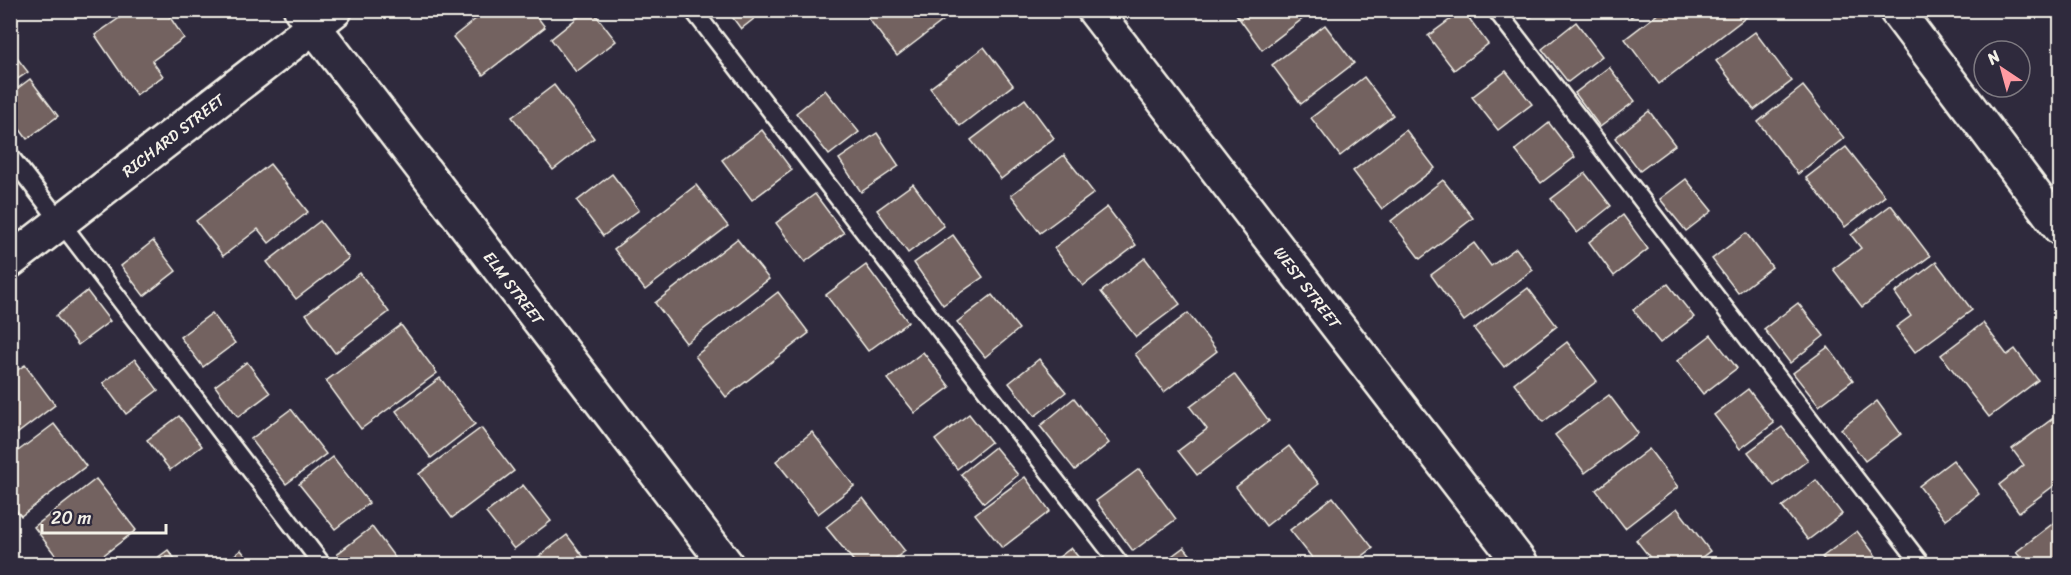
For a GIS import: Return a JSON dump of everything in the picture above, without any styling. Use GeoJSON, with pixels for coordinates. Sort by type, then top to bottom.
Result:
{"type":"FeatureCollection","features":[{"type":"Feature","properties":{"kind":"street","name":"WEST STREET"},"geometry":{"type":"LineString","coordinates":[[1094,10],[1521,564]]}},
{"type":"Feature","properties":{"kind":"street"},"geometry":{"type":"LineString","coordinates":[[1896,10],[2061,228]]}},
{"type":"Feature","properties":{"kind":"street","name":"RICHARD STREET"},"geometry":{"type":"LineString","coordinates":[[10,261],[316,16]]}},
{"type":"Feature","properties":{"kind":"street","name":"ELM STREET"},"geometry":{"type":"LineString","coordinates":[[316,16],[726,564]]}},
{"type":"Feature","properties":{"kind":"lane"},"geometry":{"type":"LineString","coordinates":[[693,10],[1120,564]]}},
{"type":"Feature","properties":{"kind":"lane"},"geometry":{"type":"LineString","coordinates":[[1496,10],[1921,564]]}},
{"type":"Feature","properties":{"kind":"lane"},"geometry":{"type":"LineString","coordinates":[[10,156],[322,564]]}},
{"type":"Feature","properties":{"kind":"building"},"geometry":{"type":"Polygon","coordinates":[[[131,10],[165,10],[184,38],[152,61],[163,76],[136,95],[95,35],[131,10]]]}},
{"type":"Feature","properties":{"kind":"building"},"geometry":{"type":"Polygon","coordinates":[[[487,10],[532,10],[545,27],[483,75],[453,37],[487,10]]]}},
{"type":"Feature","properties":{"kind":"building"},"geometry":{"type":"Polygon","coordinates":[[[587,10],[592,10],[616,41],[576,72],[551,39],[587,10]]]}},
{"type":"Feature","properties":{"kind":"building"},"geometry":{"type":"Polygon","coordinates":[[[727,10],[765,10],[741,29],[727,10]]]}},
{"type":"Feature","properties":{"kind":"building"},"geometry":{"type":"Polygon","coordinates":[[[862,10],[957,10],[897,56],[862,10]]]}},
{"type":"Feature","properties":{"kind":"building"},"geometry":{"type":"Polygon","coordinates":[[[1233,10],[1314,10],[1262,50],[1233,10]]]}},
{"type":"Feature","properties":{"kind":"building"},"geometry":{"type":"Polygon","coordinates":[[[1463,10],[1488,44],[1454,70],[1428,36],[1463,10]]]}},
{"type":"Feature","properties":{"kind":"building"},"geometry":{"type":"Polygon","coordinates":[[[1522,10],[1540,10],[1529,19],[1522,10]]]}},
{"type":"Feature","properties":{"kind":"building"},"geometry":{"type":"Polygon","coordinates":[[[1627,10],[1640,10],[1631,17],[1627,10]]]}},
{"type":"Feature","properties":{"kind":"building"},"geometry":{"type":"Polygon","coordinates":[[[1663,10],[1752,10],[1753,12],[1659,84],[1625,39],[1663,10]]]}},
{"type":"Feature","properties":{"kind":"building"},"geometry":{"type":"Polygon","coordinates":[[[1576,22],[1602,56],[1568,82],[1542,49],[1576,22]]]}},
{"type":"Feature","properties":{"kind":"building"},"geometry":{"type":"Polygon","coordinates":[[[1325,25],[1354,63],[1301,104],[1272,65],[1325,25]]]}},
{"type":"Feature","properties":{"kind":"building"},"geometry":{"type":"Polygon","coordinates":[[[1755,32],[1792,81],[1754,110],[1716,61],[1755,32]]]}},
{"type":"Feature","properties":{"kind":"building"},"geometry":{"type":"Polygon","coordinates":[[[984,47],[1013,85],[960,126],[930,88],[984,47]]]}},
{"type":"Feature","properties":{"kind":"building"},"geometry":{"type":"Polygon","coordinates":[[[10,49],[28,72],[10,84],[10,49]]]}},
{"type":"Feature","properties":{"kind":"building"},"geometry":{"type":"Polygon","coordinates":[[[1609,67],[1635,101],[1600,127],[1575,93],[1609,67]]]}},
{"type":"Feature","properties":{"kind":"building"},"geometry":{"type":"Polygon","coordinates":[[[1506,71],[1532,104],[1498,130],[1472,97],[1506,71]]]}},
{"type":"Feature","properties":{"kind":"building"},"geometry":{"type":"Polygon","coordinates":[[[1364,77],[1393,115],[1340,156],[1311,118],[1364,77]]]}},
{"type":"Feature","properties":{"kind":"building"},"geometry":{"type":"Polygon","coordinates":[[[30,79],[58,116],[27,139],[10,116],[10,94],[30,79]]]}},
{"type":"Feature","properties":{"kind":"building"},"geometry":{"type":"Polygon","coordinates":[[[554,85],[594,138],[553,170],[512,117],[554,85]]]}},
{"type":"Feature","properties":{"kind":"building"},"geometry":{"type":"Polygon","coordinates":[[[1803,86],[1844,138],[1798,174],[1758,122],[1803,86]]]}},
{"type":"Feature","properties":{"kind":"building"},"geometry":{"type":"Polygon","coordinates":[[[825,90],[859,132],[829,155],[796,113],[825,90]]]}},
{"type":"Feature","properties":{"kind":"building"},"geometry":{"type":"Polygon","coordinates":[[[1025,99],[1054,138],[1001,179],[971,140],[1025,99]]]}},
{"type":"Feature","properties":{"kind":"building"},"geometry":{"type":"Polygon","coordinates":[[[1649,111],[1675,145],[1640,171],[1615,138],[1649,111]]]}},
{"type":"Feature","properties":{"kind":"building"},"geometry":{"type":"Polygon","coordinates":[[[1549,123],[1575,157],[1541,183],[1515,150],[1549,123]]]}},
{"type":"Feature","properties":{"kind":"building"},"geometry":{"type":"Polygon","coordinates":[[[762,130],[792,170],[752,200],[722,160],[762,130]]]}},
{"type":"Feature","properties":{"kind":"building"},"geometry":{"type":"Polygon","coordinates":[[[1406,130],[1435,168],[1382,209],[1353,171],[1406,130]]]}},
{"type":"Feature","properties":{"kind":"building"},"geometry":{"type":"Polygon","coordinates":[[[877,133],[899,166],[861,192],[839,159],[877,133]]]}},
{"type":"Feature","properties":{"kind":"building"},"geometry":{"type":"Polygon","coordinates":[[[1846,147],[1885,196],[1845,227],[1806,178],[1846,147]]]}},
{"type":"Feature","properties":{"kind":"building"},"geometry":{"type":"Polygon","coordinates":[[[1064,155],[1094,193],[1040,233],[1011,195],[1064,155]]]}},
{"type":"Feature","properties":{"kind":"building"},"geometry":{"type":"Polygon","coordinates":[[[270,164],[308,212],[269,243],[258,229],[223,256],[196,221],[270,164]]]}},
{"type":"Feature","properties":{"kind":"building"},"geometry":{"type":"Polygon","coordinates":[[[1585,173],[1611,206],[1577,233],[1551,199],[1585,173]]]}},
{"type":"Feature","properties":{"kind":"building"},"geometry":{"type":"Polygon","coordinates":[[[612,174],[639,210],[603,236],[577,201],[612,174]]]}},
{"type":"Feature","properties":{"kind":"building"},"geometry":{"type":"Polygon","coordinates":[[[1686,179],[1712,211],[1686,231],[1660,199],[1686,179]]]}},
{"type":"Feature","properties":{"kind":"building"},"geometry":{"type":"Polygon","coordinates":[[[1443,180],[1473,218],[1420,259],[1391,221],[1443,180]]]}},
{"type":"Feature","properties":{"kind":"building"},"geometry":{"type":"Polygon","coordinates":[[[913,184],[944,226],[908,253],[877,210],[913,184]]]}},
{"type":"Feature","properties":{"kind":"building"},"geometry":{"type":"Polygon","coordinates":[[[696,185],[728,226],[645,290],[614,249],[696,185]]]}},
{"type":"Feature","properties":{"kind":"building"},"geometry":{"type":"Polygon","coordinates":[[[815,194],[844,233],[805,262],[776,223],[815,194]]]}},
{"type":"Feature","properties":{"kind":"building"},"geometry":{"type":"Polygon","coordinates":[[[1891,205],[1930,256],[1862,307],[1833,269],[1861,248],[1851,235],[1891,205]]]}},
{"type":"Feature","properties":{"kind":"building"},"geometry":{"type":"Polygon","coordinates":[[[1107,207],[1136,245],[1083,286],[1054,248],[1107,207]]]}},
{"type":"Feature","properties":{"kind":"building"},"geometry":{"type":"Polygon","coordinates":[[[1623,215],[1648,249],[1614,276],[1589,242],[1623,215]]]}},
{"type":"Feature","properties":{"kind":"building"},"geometry":{"type":"Polygon","coordinates":[[[320,221],[349,258],[296,299],[267,262],[320,221]]]}},
{"type":"Feature","properties":{"kind":"building"},"geometry":{"type":"Polygon","coordinates":[[[1746,233],[1772,267],[1738,293],[1712,259],[1746,233]]]}},
{"type":"Feature","properties":{"kind":"building"},"geometry":{"type":"Polygon","coordinates":[[[953,235],[983,277],[943,305],[914,263],[953,235]]]}},
{"type":"Feature","properties":{"kind":"building"},"geometry":{"type":"Polygon","coordinates":[[[737,239],[769,279],[686,343],[655,303],[737,239]]]}},
{"type":"Feature","properties":{"kind":"building"},"geometry":{"type":"Polygon","coordinates":[[[153,241],[176,271],[144,296],[121,266],[153,241]]]}},
{"type":"Feature","properties":{"kind":"building"},"geometry":{"type":"Polygon","coordinates":[[[1474,243],[1491,266],[1516,248],[1533,270],[1464,321],[1431,275],[1474,243]]]}},
{"type":"Feature","properties":{"kind":"building"},"geometry":{"type":"Polygon","coordinates":[[[1145,258],[1180,304],[1136,337],[1101,292],[1145,258]]]}},
{"type":"Feature","properties":{"kind":"building"},"geometry":{"type":"Polygon","coordinates":[[[1936,262],[1972,310],[1915,352],[1896,327],[1911,316],[1895,293],[1936,262]]]}},
{"type":"Feature","properties":{"kind":"building"},"geometry":{"type":"Polygon","coordinates":[[[866,265],[908,322],[868,351],[826,295],[866,265]]]}},
{"type":"Feature","properties":{"kind":"building"},"geometry":{"type":"Polygon","coordinates":[[[360,273],[389,312],[335,353],[306,314],[360,273]]]}},
{"type":"Feature","properties":{"kind":"building"},"geometry":{"type":"Polygon","coordinates":[[[1668,284],[1694,317],[1660,343],[1633,310],[1668,284]]]}},
{"type":"Feature","properties":{"kind":"building"},"geometry":{"type":"Polygon","coordinates":[[[1528,288],[1557,326],[1504,367],[1474,329],[1528,288]]]}},
{"type":"Feature","properties":{"kind":"building"},"geometry":{"type":"Polygon","coordinates":[[[87,291],[110,321],[78,345],[56,316],[87,291]]]}},
{"type":"Feature","properties":{"kind":"building"},"geometry":{"type":"Polygon","coordinates":[[[778,292],[809,333],[726,397],[695,356],[778,292]]]}},
{"type":"Feature","properties":{"kind":"building"},"geometry":{"type":"Polygon","coordinates":[[[992,295],[1019,329],[985,357],[957,322],[992,295]]]}},
{"type":"Feature","properties":{"kind":"building"},"geometry":{"type":"Polygon","coordinates":[[[1798,303],[1824,336],[1790,363],[1764,329],[1798,303]]]}},
{"type":"Feature","properties":{"kind":"building"},"geometry":{"type":"Polygon","coordinates":[[[212,313],[235,343],[203,367],[180,337],[212,313]]]}},
{"type":"Feature","properties":{"kind":"building"},"geometry":{"type":"Polygon","coordinates":[[[1188,313],[1217,351],[1164,392],[1135,354],[1188,313]]]}},
{"type":"Feature","properties":{"kind":"building"},"geometry":{"type":"Polygon","coordinates":[[[1983,323],[2007,355],[2015,349],[2038,380],[1989,417],[1941,355],[1983,323]]]}},
{"type":"Feature","properties":{"kind":"building"},"geometry":{"type":"Polygon","coordinates":[[[401,325],[437,373],[361,429],[326,381],[401,325]]]}},
{"type":"Feature","properties":{"kind":"building"},"geometry":{"type":"Polygon","coordinates":[[[1711,335],[1737,368],[1703,394],[1677,361],[1711,335]]]}},
{"type":"Feature","properties":{"kind":"building"},"geometry":{"type":"Polygon","coordinates":[[[1567,342],[1597,381],[1543,422],[1514,383],[1567,342]]]}},
{"type":"Feature","properties":{"kind":"building"},"geometry":{"type":"Polygon","coordinates":[[[1828,347],[1853,380],[1819,406],[1793,373],[1828,347]]]}},
{"type":"Feature","properties":{"kind":"building"},"geometry":{"type":"Polygon","coordinates":[[[923,352],[950,387],[915,413],[888,379],[923,352]]]}},
{"type":"Feature","properties":{"kind":"building"},"geometry":{"type":"Polygon","coordinates":[[[135,359],[158,390],[126,414],[103,383],[135,359]]]}},
{"type":"Feature","properties":{"kind":"building"},"geometry":{"type":"Polygon","coordinates":[[[1039,359],[1066,392],[1035,416],[1009,383],[1039,359]]]}},
{"type":"Feature","properties":{"kind":"building"},"geometry":{"type":"Polygon","coordinates":[[[247,362],[270,393],[238,417],[215,386],[247,362]]]}},
{"type":"Feature","properties":{"kind":"building"},"geometry":{"type":"Polygon","coordinates":[[[25,365],[55,405],[10,439],[10,375],[25,365]]]}},
{"type":"Feature","properties":{"kind":"building"},"geometry":{"type":"Polygon","coordinates":[[[1234,374],[1269,421],[1197,475],[1178,451],[1207,429],[1190,407],[1234,374]]]}},
{"type":"Feature","properties":{"kind":"building"},"geometry":{"type":"Polygon","coordinates":[[[440,378],[475,424],[431,458],[396,411],[440,378]]]}},
{"type":"Feature","properties":{"kind":"building"},"geometry":{"type":"Polygon","coordinates":[[[1748,389],[1774,423],[1740,449],[1714,415],[1748,389]]]}},
{"type":"Feature","properties":{"kind":"building"},"geometry":{"type":"Polygon","coordinates":[[[1609,395],[1638,433],[1585,473],[1555,435],[1609,395]]]}},
{"type":"Feature","properties":{"kind":"building"},"geometry":{"type":"Polygon","coordinates":[[[1074,398],[1109,443],[1075,470],[1040,426],[1074,398]]]}},
{"type":"Feature","properties":{"kind":"building"},"geometry":{"type":"Polygon","coordinates":[[[1877,401],[1901,434],[1865,461],[1841,429],[1877,401]]]}},
{"type":"Feature","properties":{"kind":"building"},"geometry":{"type":"Polygon","coordinates":[[[291,409],[326,454],[286,484],[251,439],[291,409]]]}},
{"type":"Feature","properties":{"kind":"building"},"geometry":{"type":"Polygon","coordinates":[[[2060,413],[2060,481],[2019,512],[1999,485],[2024,465],[2012,449],[2060,413]]]}},
{"type":"Feature","properties":{"kind":"building"},"geometry":{"type":"Polygon","coordinates":[[[969,414],[991,442],[957,469],[935,440],[969,414]]]}},
{"type":"Feature","properties":{"kind":"building"},"geometry":{"type":"Polygon","coordinates":[[[179,416],[202,446],[170,470],[147,440],[179,416]]]}},
{"type":"Feature","properties":{"kind":"building"},"geometry":{"type":"Polygon","coordinates":[[[54,424],[86,466],[21,516],[10,503],[10,457],[54,424]]]}},
{"type":"Feature","properties":{"kind":"building"},"geometry":{"type":"Polygon","coordinates":[[[1782,427],[1808,460],[1774,486],[1748,452],[1782,427]]]}},
{"type":"Feature","properties":{"kind":"building"},"geometry":{"type":"Polygon","coordinates":[[[481,428],[514,471],[452,518],[419,474],[481,428]]]}},
{"type":"Feature","properties":{"kind":"building"},"geometry":{"type":"Polygon","coordinates":[[[812,432],[854,486],[818,514],[776,461],[812,432]]]}},
{"type":"Feature","properties":{"kind":"building"},"geometry":{"type":"Polygon","coordinates":[[[1289,446],[1319,484],[1266,526],[1236,487],[1289,446]]]}},
{"type":"Feature","properties":{"kind":"building"},"geometry":{"type":"Polygon","coordinates":[[[995,447],[1018,475],[984,503],[961,474],[995,447]]]}},
{"type":"Feature","properties":{"kind":"building"},"geometry":{"type":"Polygon","coordinates":[[[1649,449],[1678,487],[1625,528],[1596,490],[1649,449]]]}},
{"type":"Feature","properties":{"kind":"building"},"geometry":{"type":"Polygon","coordinates":[[[333,457],[369,503],[335,529],[299,484],[333,457]]]}},
{"type":"Feature","properties":{"kind":"building"},"geometry":{"type":"Polygon","coordinates":[[[1953,460],[1979,494],[1945,520],[1919,486],[1953,460]]]}},
{"type":"Feature","properties":{"kind":"building"},"geometry":{"type":"Polygon","coordinates":[[[1139,469],[1176,519],[1133,551],[1096,501],[1139,469]]]}},
{"type":"Feature","properties":{"kind":"building"},"geometry":{"type":"Polygon","coordinates":[[[1025,477],[1050,511],[1002,548],[975,514],[1025,477]]]}},
{"type":"Feature","properties":{"kind":"building"},"geometry":{"type":"Polygon","coordinates":[[[96,479],[136,530],[92,564],[62,564],[34,527],[96,479]]]}},
{"type":"Feature","properties":{"kind":"building"},"geometry":{"type":"Polygon","coordinates":[[[1816,480],[1842,514],[1808,540],[1782,507],[1816,480]]]}},
{"type":"Feature","properties":{"kind":"building"},"geometry":{"type":"Polygon","coordinates":[[[523,485],[551,521],[514,549],[486,513],[523,485]]]}},
{"type":"Feature","properties":{"kind":"building"},"geometry":{"type":"Polygon","coordinates":[[[1333,497],[1373,548],[1352,564],[1317,564],[1290,530],[1333,497]]]}},
{"type":"Feature","properties":{"kind":"building"},"geometry":{"type":"Polygon","coordinates":[[[863,498],[905,551],[888,564],[856,564],[826,527],[863,498]]]}},
{"type":"Feature","properties":{"kind":"building"},"geometry":{"type":"Polygon","coordinates":[[[1677,508],[1710,551],[1693,564],[1655,564],[1636,540],[1677,508]]]}},
{"type":"Feature","properties":{"kind":"building"},"geometry":{"type":"Polygon","coordinates":[[[2060,518],[2060,564],[2026,564],[2016,552],[2060,518]]]}},
{"type":"Feature","properties":{"kind":"building"},"geometry":{"type":"Polygon","coordinates":[[[372,527],[399,563],[345,564],[337,554],[372,527]]]}},
{"type":"Feature","properties":{"kind":"building"},"geometry":{"type":"Polygon","coordinates":[[[1857,531],[1882,564],[1828,564],[1822,557],[1857,531]]]}},
{"type":"Feature","properties":{"kind":"building"},"geometry":{"type":"Polygon","coordinates":[[[567,535],[589,564],[529,564],[567,535]]]}},
{"type":"Feature","properties":{"kind":"building"},"geometry":{"type":"Polygon","coordinates":[[[1184,547],[1198,564],[1161,564],[1184,547]]]}},
{"type":"Feature","properties":{"kind":"building"},"geometry":{"type":"Polygon","coordinates":[[[1071,548],[1084,564],[1050,564],[1071,548]]]}},
{"type":"Feature","properties":{"kind":"building"},"geometry":{"type":"Polygon","coordinates":[[[168,550],[179,564],[149,564],[168,550]]]}},
{"type":"Feature","properties":{"kind":"building"},"geometry":{"type":"Polygon","coordinates":[[[241,550],[252,564],[223,564],[241,550]]]}}]}
